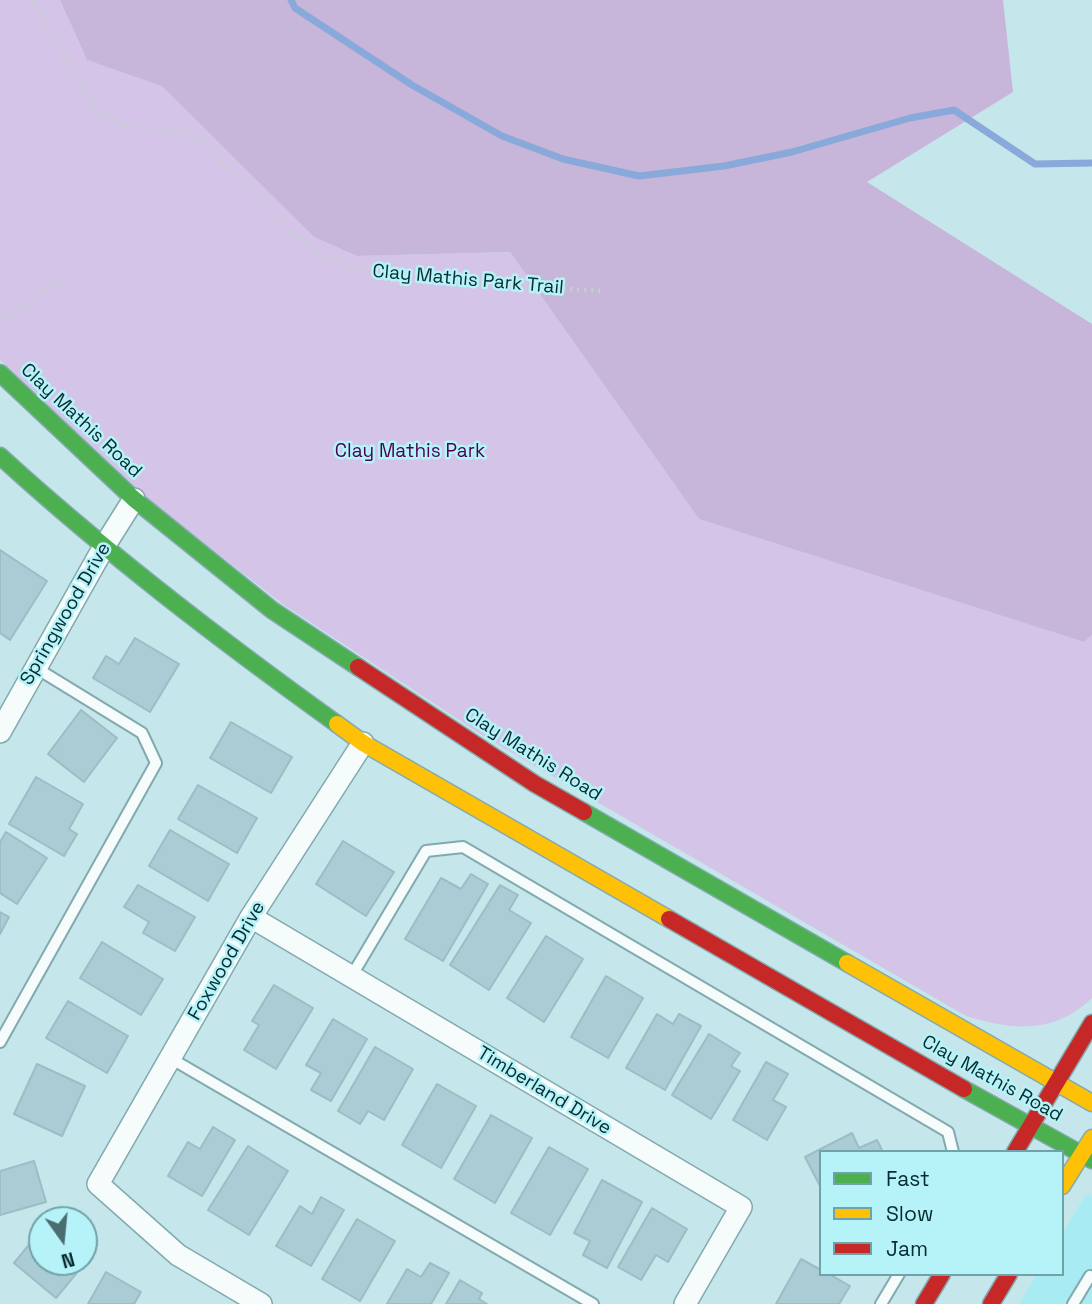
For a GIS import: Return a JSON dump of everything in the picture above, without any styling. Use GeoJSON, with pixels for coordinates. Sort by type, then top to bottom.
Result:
{"type":"FeatureCollection","features":[{"type":"Feature","properties":{"kind":"main road","name":"Clay Mathis Road"},"geometry":{"type":"LineString","coordinates":[[0,373],[134,499],[272,610],[534,784],[1092,1103]]}},
{"type":"Feature","properties":{"kind":"main road","name":"Clay Mathis Road"},"geometry":{"type":"LineString","coordinates":[[0,456],[67,517],[236,651],[363,743],[934,1072],[1087,1157]]}},
{"type":"Feature","properties":{"kind":"main road"},"geometry":{"type":"LineString","coordinates":[[1016,1150],[1092,1023]]}},
{"type":"Feature","properties":{"kind":"main road"},"geometry":{"type":"LineString","coordinates":[[1064,1184],[1087,1157],[1092,1138]]}},
{"type":"Feature","properties":{"kind":"main road"},"geometry":{"type":"LineString","coordinates":[[925,1304],[941,1276]]}},
{"type":"Feature","properties":{"kind":"main road"},"geometry":{"type":"LineString","coordinates":[[991,1304],[1008,1276]]}},
{"type":"Feature","properties":{"kind":"street","name":"Springwood Drive"},"geometry":{"type":"LineString","coordinates":[[0,732],[6,704],[36,668],[134,499]]}},
{"type":"Feature","properties":{"kind":"street","name":"Foxwood Drive"},"geometry":{"type":"LineString","coordinates":[[261,1304],[178,1255],[98,1184],[251,917],[363,743]]}},
{"type":"Feature","properties":{"kind":"street","name":"Timberland Drive"},"geometry":{"type":"LineString","coordinates":[[251,917],[741,1207],[685,1304]]}},
{"type":"Feature","properties":{"kind":"lane"},"geometry":{"type":"LineString","coordinates":[[0,1042],[156,763],[142,733],[36,668]]}},
{"type":"Feature","properties":{"kind":"lane"},"geometry":{"type":"LineString","coordinates":[[351,976],[426,851],[463,847],[948,1132],[952,1150]]}},
{"type":"Feature","properties":{"kind":"lane"},"geometry":{"type":"LineString","coordinates":[[170,1058],[593,1304]]}},
{"type":"Feature","properties":{"kind":"lane"},"geometry":{"type":"LineString","coordinates":[[881,1304],[898,1276]]}},
{"type":"Feature","properties":{"kind":"lane"},"geometry":{"type":"LineString","coordinates":[[1073,1304],[1090,1276],[1092,1277]]}},
{"type":"Feature","properties":{"kind":"path","name":"Clay Mathis Park Trail"},"geometry":{"type":"LineString","coordinates":[[33,0],[96,111],[124,125],[184,132],[203,142],[287,229],[320,253],[353,270],[489,284],[602,291]]}},
{"type":"Feature","properties":{"kind":"path"},"geometry":{"type":"LineString","coordinates":[[0,319],[15,314],[43,290],[69,280]]}},
{"type":"Feature","properties":{"kind":"shaded area"},"geometry":{"type":"Polygon","coordinates":[[[60,0],[1003,0],[1013,92],[867,182],[1092,324],[1092,635],[1084,642],[699,519],[510,252],[357,256],[314,237],[162,86],[87,60],[60,0]]]}},
{"type":"Feature","properties":{"kind":"shaded area"},"geometry":{"type":"Polygon","coordinates":[[[1087,1193],[1092,1196],[1092,1304],[1019,1304],[1036,1276],[1064,1276],[1064,1231],[1087,1193]]]}},
{"type":"Feature","properties":{"kind":"green space","name":"Clay Mathis Park"},"geometry":{"type":"Polygon","coordinates":[[[0,0],[60,0],[87,60],[162,85],[314,237],[357,256],[510,252],[699,519],[1084,642],[1092,635],[1092,998],[1077,1010],[1047,1024],[1016,1026],[966,1016],[485,737],[284,605],[155,505],[0,360],[0,0]]]}},
{"type":"Feature","properties":{"kind":"building"},"geometry":{"type":"Polygon","coordinates":[[[0,550],[47,581],[10,640],[0,633],[0,550]]]}},
{"type":"Feature","properties":{"kind":"building"},"geometry":{"type":"Polygon","coordinates":[[[135,638],[179,664],[150,712],[93,678],[106,656],[119,664],[135,638]]]}},
{"type":"Feature","properties":{"kind":"building"},"geometry":{"type":"Polygon","coordinates":[[[81,710],[117,738],[84,782],[48,754],[81,710]]]}},
{"type":"Feature","properties":{"kind":"building"},"geometry":{"type":"Polygon","coordinates":[[[231,722],[292,757],[271,793],[210,758],[231,722]]]}},
{"type":"Feature","properties":{"kind":"building"},"geometry":{"type":"Polygon","coordinates":[[[36,777],[83,804],[69,829],[77,834],[64,856],[9,824],[36,777]]]}},
{"type":"Feature","properties":{"kind":"building"},"geometry":{"type":"Polygon","coordinates":[[[198,785],[257,818],[237,853],[178,819],[198,785]]]}},
{"type":"Feature","properties":{"kind":"building"},"geometry":{"type":"Polygon","coordinates":[[[170,830],[229,864],[208,901],[149,866],[170,830]]]}},
{"type":"Feature","properties":{"kind":"building"},"geometry":{"type":"Polygon","coordinates":[[[6,832],[47,858],[17,904],[0,893],[0,842],[6,832]]]}},
{"type":"Feature","properties":{"kind":"building"},"geometry":{"type":"Polygon","coordinates":[[[343,841],[394,872],[366,916],[316,884],[343,841]]]}},
{"type":"Feature","properties":{"kind":"building"},"geometry":{"type":"Polygon","coordinates":[[[471,874],[488,884],[443,961],[405,939],[441,878],[461,889],[471,874]]]}},
{"type":"Feature","properties":{"kind":"building"},"geometry":{"type":"Polygon","coordinates":[[[138,885],[195,917],[175,951],[143,933],[149,922],[124,907],[138,885]]]}},
{"type":"Feature","properties":{"kind":"building"},"geometry":{"type":"Polygon","coordinates":[[[500,885],[518,895],[509,910],[531,923],[489,990],[450,965],[500,885]]]}},
{"type":"Feature","properties":{"kind":"building"},"geometry":{"type":"Polygon","coordinates":[[[0,912],[9,917],[0,934],[0,912]]]}},
{"type":"Feature","properties":{"kind":"building"},"geometry":{"type":"Polygon","coordinates":[[[546,936],[583,959],[544,1022],[507,998],[546,936]]]}},
{"type":"Feature","properties":{"kind":"building"},"geometry":{"type":"Polygon","coordinates":[[[102,942],[163,979],[141,1015],[80,978],[102,942]]]}},
{"type":"Feature","properties":{"kind":"building"},"geometry":{"type":"Polygon","coordinates":[[[606,976],[643,998],[608,1058],[571,1037],[606,976]]]}},
{"type":"Feature","properties":{"kind":"building"},"geometry":{"type":"Polygon","coordinates":[[[274,985],[313,1008],[276,1069],[244,1050],[259,1025],[252,1021],[274,985]]]}},
{"type":"Feature","properties":{"kind":"building"},"geometry":{"type":"Polygon","coordinates":[[[68,1001],[128,1036],[107,1073],[46,1038],[68,1001]]]}},
{"type":"Feature","properties":{"kind":"building"},"geometry":{"type":"Polygon","coordinates":[[[657,1014],[673,1024],[679,1014],[701,1026],[665,1090],[626,1068],[657,1014]]]}},
{"type":"Feature","properties":{"kind":"building"},"geometry":{"type":"Polygon","coordinates":[[[333,1019],[367,1039],[331,1101],[311,1090],[321,1073],[306,1065],[333,1019]]]}},
{"type":"Feature","properties":{"kind":"building"},"geometry":{"type":"Polygon","coordinates":[[[709,1034],[740,1053],[731,1066],[740,1071],[711,1119],[672,1095],[709,1034]]]}},
{"type":"Feature","properties":{"kind":"building"},"geometry":{"type":"Polygon","coordinates":[[[375,1047],[413,1069],[384,1120],[368,1111],[360,1124],[338,1111],[375,1047]]]}},
{"type":"Feature","properties":{"kind":"building"},"geometry":{"type":"Polygon","coordinates":[[[766,1062],[788,1074],[773,1100],[786,1107],[767,1140],[733,1120],[766,1062]]]}},
{"type":"Feature","properties":{"kind":"building"},"geometry":{"type":"Polygon","coordinates":[[[37,1064],[85,1086],[62,1136],[14,1114],[37,1064]]]}},
{"type":"Feature","properties":{"kind":"building"},"geometry":{"type":"Polygon","coordinates":[[[437,1084],[476,1106],[441,1168],[402,1145],[437,1084]]]}},
{"type":"Feature","properties":{"kind":"building"},"geometry":{"type":"Polygon","coordinates":[[[491,1115],[532,1138],[495,1203],[454,1179],[491,1115]]]}},
{"type":"Feature","properties":{"kind":"building"},"geometry":{"type":"Polygon","coordinates":[[[213,1127],[235,1140],[202,1196],[168,1176],[188,1142],[200,1149],[213,1127]]]}},
{"type":"Feature","properties":{"kind":"building"},"geometry":{"type":"Polygon","coordinates":[[[852,1133],[859,1148],[877,1140],[882,1150],[819,1150],[819,1184],[805,1157],[852,1133]]]}},
{"type":"Feature","properties":{"kind":"building"},"geometry":{"type":"Polygon","coordinates":[[[248,1146],[288,1171],[249,1235],[208,1210],[248,1146]]]}},
{"type":"Feature","properties":{"kind":"building"},"geometry":{"type":"Polygon","coordinates":[[[549,1147],[588,1169],[550,1235],[511,1213],[549,1147]]]}},
{"type":"Feature","properties":{"kind":"building"},"geometry":{"type":"Polygon","coordinates":[[[34,1161],[46,1202],[0,1215],[0,1171],[34,1161]]]}},
{"type":"Feature","properties":{"kind":"building"},"geometry":{"type":"Polygon","coordinates":[[[602,1180],[642,1202],[607,1268],[583,1255],[590,1241],[574,1233],[602,1180]]]}},
{"type":"Feature","properties":{"kind":"building"},"geometry":{"type":"Polygon","coordinates":[[[321,1197],[344,1210],[311,1266],[276,1246],[300,1206],[312,1214],[321,1197]]]}},
{"type":"Feature","properties":{"kind":"building"},"geometry":{"type":"Polygon","coordinates":[[[652,1208],[687,1229],[668,1262],[656,1255],[641,1280],[618,1267],[652,1208]]]}},
{"type":"Feature","properties":{"kind":"building"},"geometry":{"type":"Polygon","coordinates":[[[357,1219],[395,1241],[360,1301],[322,1279],[357,1219]]]}},
{"type":"Feature","properties":{"kind":"building"},"geometry":{"type":"Polygon","coordinates":[[[28,1246],[28,1275],[14,1263],[28,1246]]]}},
{"type":"Feature","properties":{"kind":"building"},"geometry":{"type":"Polygon","coordinates":[[[801,1259],[819,1269],[819,1276],[832,1276],[850,1286],[839,1304],[776,1304],[801,1259]]]}},
{"type":"Feature","properties":{"kind":"building"},"geometry":{"type":"Polygon","coordinates":[[[430,1263],[449,1273],[431,1304],[387,1304],[407,1269],[421,1277],[430,1263]]]}},
{"type":"Feature","properties":{"kind":"building"},"geometry":{"type":"Polygon","coordinates":[[[106,1272],[141,1292],[134,1304],[88,1304],[106,1272]]]}},
{"type":"Feature","properties":{"kind":"building"},"geometry":{"type":"Polygon","coordinates":[[[30,1276],[74,1276],[56,1298],[30,1276]]]}},
{"type":"Feature","properties":{"kind":"building"},"geometry":{"type":"Polygon","coordinates":[[[460,1280],[482,1293],[479,1299],[487,1304],[446,1304],[460,1280]]]}},
{"type":"Feature","properties":{"kind":"waterway"},"geometry":{"type":"LineString","coordinates":[[291,0],[295,8],[412,85],[502,136],[563,159],[639,176],[724,166],[792,152],[910,118],[954,110],[1035,164],[1092,163]]}},
{"type":"Feature","properties":{"kind":"traffic: fast"},"geometry":{"type":"LineString","coordinates":[[0,373],[134,499],[272,610],[358,667]]}},
{"type":"Feature","properties":{"kind":"traffic: fast"},"geometry":{"type":"LineString","coordinates":[[0,456],[164,595],[337,724]]}},
{"type":"Feature","properties":{"kind":"traffic: fast"},"geometry":{"type":"LineString","coordinates":[[584,812],[847,963]]}},
{"type":"Feature","properties":{"kind":"traffic: fast"},"geometry":{"type":"LineString","coordinates":[[964,1089],[1092,1160]]}},
{"type":"Feature","properties":{"kind":"traffic: slow"},"geometry":{"type":"LineString","coordinates":[[337,724],[363,743],[669,919]]}},
{"type":"Feature","properties":{"kind":"traffic: slow"},"geometry":{"type":"LineString","coordinates":[[847,963],[1092,1103]]}},
{"type":"Feature","properties":{"kind":"traffic: slow"},"geometry":{"type":"LineString","coordinates":[[1064,1183],[1092,1138]]}},
{"type":"Feature","properties":{"kind":"traffic: jam"},"geometry":{"type":"LineString","coordinates":[[358,667],[535,784],[584,812]]}},
{"type":"Feature","properties":{"kind":"traffic: jam"},"geometry":{"type":"LineString","coordinates":[[669,919],[964,1089]]}},
{"type":"Feature","properties":{"kind":"traffic: jam"},"geometry":{"type":"LineString","coordinates":[[1016,1150],[1092,1023]]}},
{"type":"Feature","properties":{"kind":"traffic: jam"},"geometry":{"type":"LineString","coordinates":[[924,1304],[941,1276]]}},
{"type":"Feature","properties":{"kind":"traffic: jam"},"geometry":{"type":"LineString","coordinates":[[991,1304],[1008,1276]]}}]}
